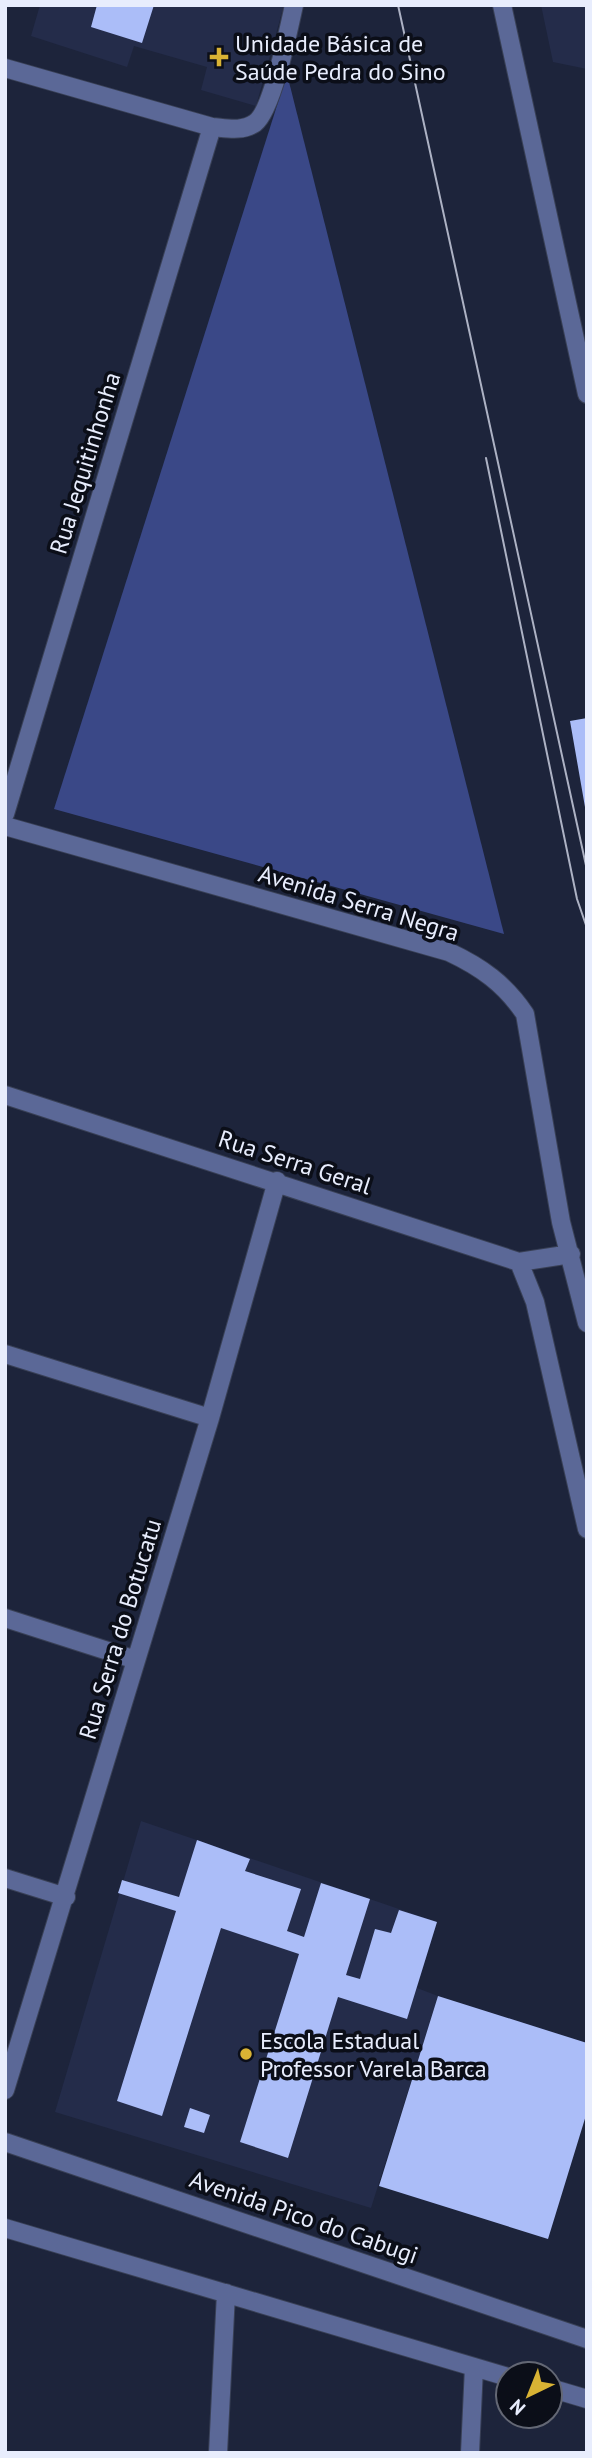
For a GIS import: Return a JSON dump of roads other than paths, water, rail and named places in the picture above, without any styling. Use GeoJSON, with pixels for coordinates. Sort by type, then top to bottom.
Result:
{"type":"FeatureCollection","features":[{"type":"Feature","properties":{"kind":"street"},"geometry":{"type":"LineString","coordinates":[[5,68],[212,127],[244,128],[256,123],[262,114],[294,5]]}},
{"type":"Feature","properties":{"kind":"street"},"geometry":{"type":"LineString","coordinates":[[502,5],[587,394]]}},
{"type":"Feature","properties":{"kind":"street","name":"Rua Jequitinhonha"},"geometry":{"type":"LineString","coordinates":[[5,814],[212,127]]}},
{"type":"Feature","properties":{"kind":"street","name":"Avenida Serra Negra"},"geometry":{"type":"LineString","coordinates":[[5,826],[449,953],[478,966],[514,997],[525,1014],[561,1222],[587,1323]]}},
{"type":"Feature","properties":{"kind":"street","name":"Rua Serra Geral"},"geometry":{"type":"LineString","coordinates":[[5,1095],[277,1181],[519,1262],[571,1254]]}},
{"type":"Feature","properties":{"kind":"street","name":"Rua Serra do Botucatu"},"geometry":{"type":"LineString","coordinates":[[5,2090],[210,1418],[277,1181]]}},
{"type":"Feature","properties":{"kind":"street"},"geometry":{"type":"LineString","coordinates":[[519,1262],[535,1302],[587,1529]]}},
{"type":"Feature","properties":{"kind":"street"},"geometry":{"type":"LineString","coordinates":[[5,1354],[210,1418]]}},
{"type":"Feature","properties":{"kind":"street"},"geometry":{"type":"LineString","coordinates":[[5,1618],[136,1660]]}},
{"type":"Feature","properties":{"kind":"street"},"geometry":{"type":"LineString","coordinates":[[5,1878],[66,1897]]}},
{"type":"Feature","properties":{"kind":"street","name":"Avenida Pico do Cabugi"},"geometry":{"type":"LineString","coordinates":[[5,2141],[587,2339]]}},
{"type":"Feature","properties":{"kind":"street"},"geometry":{"type":"LineString","coordinates":[[5,2228],[494,2372]]}},
{"type":"Feature","properties":{"kind":"street"},"geometry":{"type":"LineString","coordinates":[[218,2453],[226,2293]]}},
{"type":"Feature","properties":{"kind":"street"},"geometry":{"type":"LineString","coordinates":[[470,2453],[474,2367]]}},
{"type":"Feature","properties":{"kind":"street"},"geometry":{"type":"LineString","coordinates":[[564,2392],[587,2399]]}},
{"type":"Feature","properties":{"kind":"tram line"},"geometry":{"type":"LineString","coordinates":[[398,5],[587,870]]}},
{"type":"Feature","properties":{"kind":"tram line"},"geometry":{"type":"LineString","coordinates":[[486,458],[577,899],[587,928]]}},
{"type":"Feature","properties":{"kind":"place","name":"Unidade Básica de Saúde Pedra do Sino"},"geometry":{"type":"Point","coordinates":[219,57]}},
{"type":"Feature","properties":{"kind":"place","name":"Escola Estadual Professor Varela Barca"},"geometry":{"type":"Point","coordinates":[246,2054]}}]}
